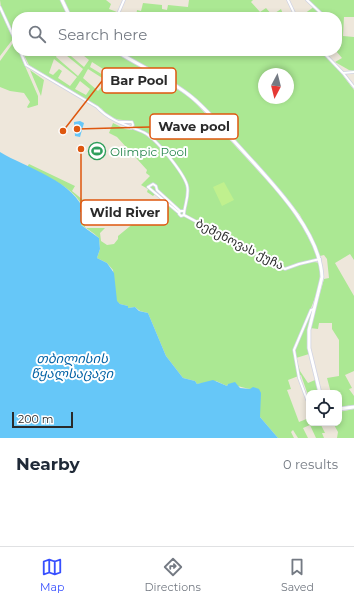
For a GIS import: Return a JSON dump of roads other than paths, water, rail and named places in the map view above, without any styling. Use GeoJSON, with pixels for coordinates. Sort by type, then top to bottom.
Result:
{"type":"FeatureCollection","features":[{"type":"Feature","properties":{"kind":"main road"},"geometry":{"type":"LineString","coordinates":[[62,0],[68,12]]}},
{"type":"Feature","properties":{"kind":"main road"},"geometry":{"type":"LineString","coordinates":[[124,56],[188,94],[204,109],[298,216],[320,259],[322,277],[309,330],[309,343],[319,390]]}},
{"type":"Feature","properties":{"kind":"main road"},"geometry":{"type":"LineString","coordinates":[[342,409],[354,407]]}},
{"type":"Feature","properties":{"kind":"street"},"geometry":{"type":"LineString","coordinates":[[119,12],[124,0]]}},
{"type":"Feature","properties":{"kind":"street"},"geometry":{"type":"LineString","coordinates":[[288,0],[294,12]]}},
{"type":"Feature","properties":{"kind":"street"},"geometry":{"type":"LineString","coordinates":[[307,0],[320,12]]}},
{"type":"Feature","properties":{"kind":"street"},"geometry":{"type":"LineString","coordinates":[[0,8],[12,33]]}},
{"type":"Feature","properties":{"kind":"street"},"geometry":{"type":"LineString","coordinates":[[22,56],[26,65],[97,107],[104,115],[150,137],[165,152],[183,178],[187,189],[184,215]]}},
{"type":"Feature","properties":{"kind":"street"},"geometry":{"type":"LineString","coordinates":[[327,56],[354,87]]}},
{"type":"Feature","properties":{"kind":"street"},"geometry":{"type":"LineString","coordinates":[[343,73],[354,72]]}},
{"type":"Feature","properties":{"kind":"street"},"geometry":{"type":"LineString","coordinates":[[117,122],[132,122],[133,125],[131,128]]}},
{"type":"Feature","properties":{"kind":"street"},"geometry":{"type":"LineString","coordinates":[[155,185],[157,190],[180,212],[148,187],[155,185]]}},
{"type":"Feature","properties":{"kind":"street"},"geometry":{"type":"LineString","coordinates":[[180,212],[184,211]]}},
{"type":"Feature","properties":{"kind":"street","name":"ბეშენოვას ქუჩა"},"geometry":{"type":"LineString","coordinates":[[180,212],[180,216],[184,215],[285,270],[299,264],[320,259]]}},
{"type":"Feature","properties":{"kind":"street"},"geometry":{"type":"LineString","coordinates":[[306,397],[299,378],[294,350],[307,318],[311,310],[314,309]]}},
{"type":"Feature","properties":{"kind":"water"},"geometry":{"type":"Polygon","coordinates":[[[80,121],[84,123],[80,137],[75,136],[74,122],[80,121]]]}},
{"type":"Feature","properties":{"kind":"water","name":"თბილისის წყალსაცავი"},"geometry":{"type":"Polygon","coordinates":[[[0,152],[49,177],[72,193],[80,203],[85,214],[81,225],[99,238],[100,249],[97,258],[107,263],[114,273],[117,301],[120,304],[128,306],[128,308],[135,307],[139,311],[148,313],[166,356],[183,378],[195,381],[197,384],[213,380],[227,386],[228,384],[235,382],[240,388],[250,389],[253,387],[259,389],[261,393],[260,417],[278,438],[0,438],[0,152]]]}},
{"type":"Feature","properties":{"kind":"place","name":"Wave pool"},"geometry":{"type":"Point","coordinates":[77,129]}},
{"type":"Feature","properties":{"kind":"place","name":"Bar Pool"},"geometry":{"type":"Point","coordinates":[63,131]}},
{"type":"Feature","properties":{"kind":"place","name":"Wild River"},"geometry":{"type":"Point","coordinates":[81,149]}},
{"type":"Feature","properties":{"kind":"place","name":"Olimpic Pool"},"geometry":{"type":"Point","coordinates":[97,151]}}]}
